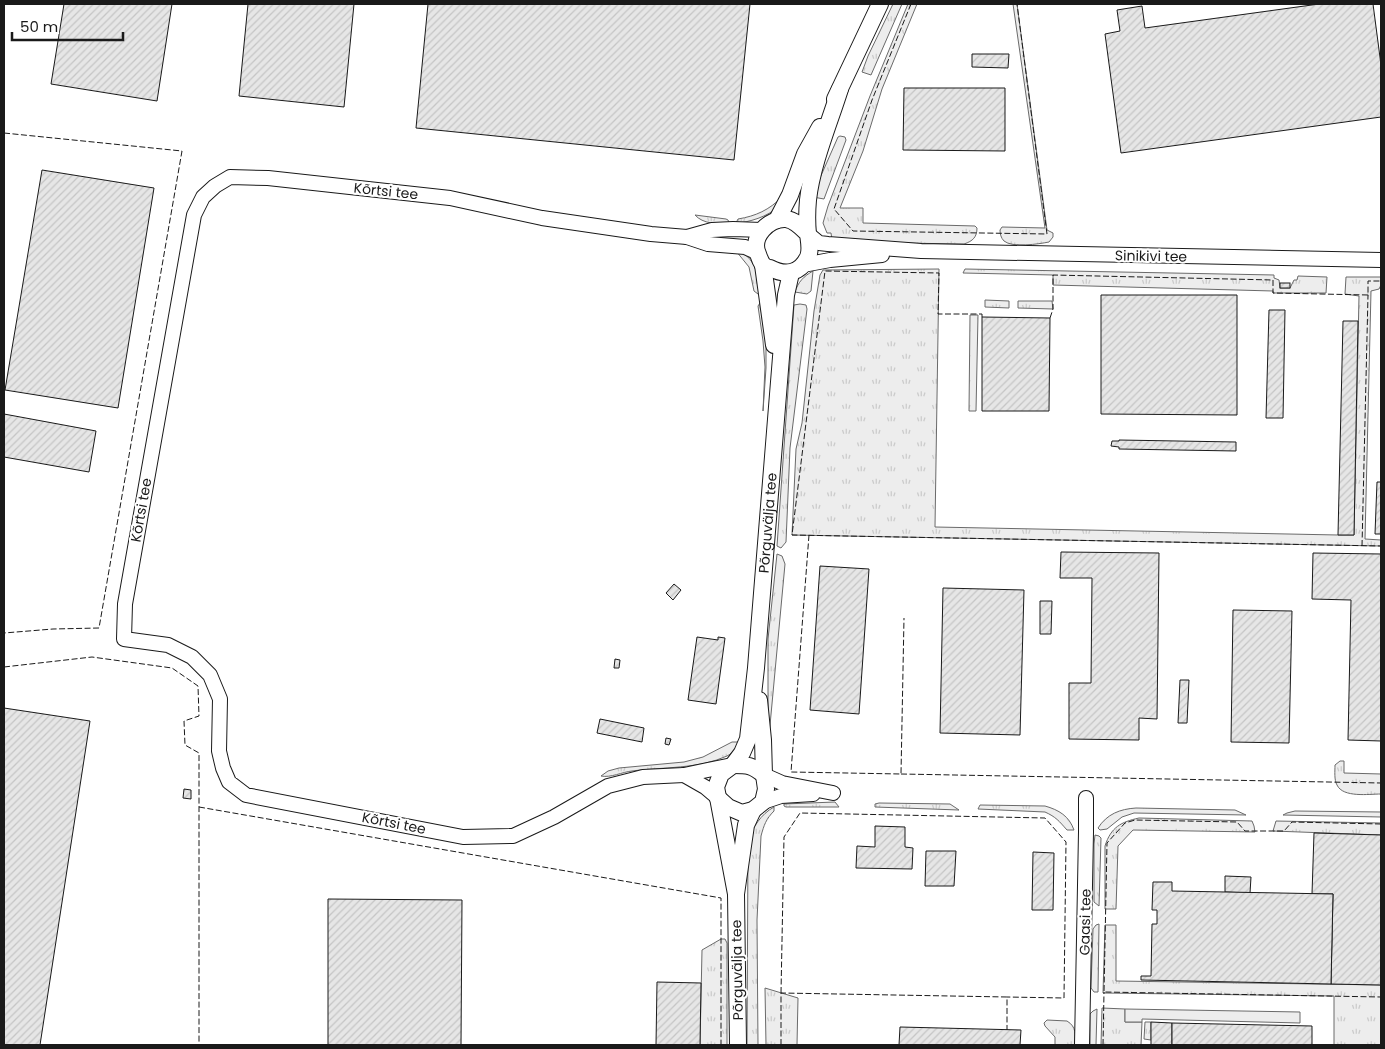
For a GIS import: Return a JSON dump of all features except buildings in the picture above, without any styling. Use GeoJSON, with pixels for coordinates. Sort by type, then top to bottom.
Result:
{"type":"FeatureCollection","features":[{"type":"Feature","properties":{"kind":"street"},"geometry":{"type":"LineString","coordinates":[[777,220],[790,195],[805,154],[840,89],[880,4]]}},
{"type":"Feature","properties":{"kind":"street"},"geometry":{"type":"LineString","coordinates":[[808,234],[799,224],[788,219],[777,220],[762,230],[757,239],[760,259],[776,272],[797,269],[809,256],[808,200],[815,164],[840,89]]}},
{"type":"Feature","properties":{"kind":"street","name":"Kõrtsi tee"},"geometry":{"type":"LineString","coordinates":[[733,765],[684,776],[643,777],[608,786],[554,817],[513,836],[463,836],[246,795],[229,782],[223,768],[219,751],[220,699],[210,675],[192,657],[168,645],[124,639],[125,604],[194,215],[202,197],[230,177],[268,178],[450,198],[542,218],[651,234],[687,237],[708,244],[745,247],[760,259]]}},
{"type":"Feature","properties":{"kind":"street","name":"Kõrtsi tee"},"geometry":{"type":"LineString","coordinates":[[687,237],[712,230],[762,230]]}},
{"type":"Feature","properties":{"kind":"street","name":"Sinikivi tee"},"geometry":{"type":"LineString","coordinates":[[808,234],[819,243],[921,252],[1381,260]]}},
{"type":"Feature","properties":{"kind":"street","name":"Sinikivi tee"},"geometry":{"type":"LineString","coordinates":[[797,269],[830,260],[921,252]]}},
{"type":"Feature","properties":{"kind":"street","name":"Põrguvälja tee"},"geometry":{"type":"LineString","coordinates":[[760,259],[769,297],[778,378]]}},
{"type":"Feature","properties":{"kind":"street","name":"Põrguvälja tee"},"geometry":{"type":"LineString","coordinates":[[733,765],[748,739],[756,668],[786,295],[797,269]]}},
{"type":"Feature","properties":{"kind":"street","name":"Põrguvälja tee"},"geometry":{"type":"LineString","coordinates":[[756,668],[763,740],[764,775]]}},
{"type":"Feature","properties":{"kind":"street"},"geometry":{"type":"LineString","coordinates":[[684,776],[704,787],[728,807],[742,812],[781,796],[833,793],[782,783],[764,775],[755,767],[733,765],[721,774],[716,787],[718,798]]}},
{"type":"Feature","properties":{"kind":"street"},"geometry":{"type":"LineString","coordinates":[[758,806],[766,789],[764,775]]}},
{"type":"Feature","properties":{"kind":"street","name":"Põrguvälja tee"},"geometry":{"type":"LineString","coordinates":[[718,798],[736,894]]}},
{"type":"Feature","properties":{"kind":"street","name":"Gaasi tee"},"geometry":{"type":"LineString","coordinates":[[1082,1045],[1086,798]]}},
{"type":"Feature","properties":{"kind":"street","name":"Põrguvälja tee"},"geometry":{"type":"LineString","coordinates":[[738,1045],[736,894],[746,825],[758,806]]}},
{"type":"Feature","properties":{"kind":"green space"},"geometry":{"type":"Polygon","coordinates":[[[893,4],[902,4],[871,75],[862,72],[868,56],[893,4]]]}},
{"type":"Feature","properties":{"kind":"green space"},"geometry":{"type":"Polygon","coordinates":[[[908,4],[917,4],[882,89],[863,151],[840,208],[863,208],[863,223],[975,226],[977,228],[976,234],[972,240],[964,244],[834,242],[831,233],[827,233],[823,223],[828,206],[908,4]]]}},
{"type":"Feature","properties":{"kind":"green space"},"geometry":{"type":"Polygon","coordinates":[[[1013,4],[1017,4],[1047,230],[1053,233],[1053,237],[1049,242],[1039,244],[1008,243],[1002,239],[1000,231],[1002,227],[1045,228],[1013,4]]]}},
{"type":"Feature","properties":{"kind":"green space"},"geometry":{"type":"Polygon","coordinates":[[[838,137],[845,137],[846,140],[824,199],[813,197],[838,137]]]}},
{"type":"Feature","properties":{"kind":"green space"},"geometry":{"type":"Polygon","coordinates":[[[782,197],[778,206],[764,216],[736,223],[738,219],[767,209],[782,197]]]}},
{"type":"Feature","properties":{"kind":"green space"},"geometry":{"type":"Polygon","coordinates":[[[695,215],[726,219],[730,224],[706,222],[695,215]]]}},
{"type":"Feature","properties":{"kind":"green space"},"geometry":{"type":"Polygon","coordinates":[[[736,251],[748,257],[752,262],[763,294],[758,294],[754,291],[749,267],[736,251]]]}},
{"type":"Feature","properties":{"kind":"green space"},"geometry":{"type":"Polygon","coordinates":[[[939,269],[935,527],[1338,535],[1354,535],[1359,296],[1345,294],[1346,277],[1381,277],[1379,289],[1371,291],[1365,539],[1381,540],[1381,546],[792,535],[796,449],[802,423],[814,311],[820,275],[823,270],[939,269]]]}},
{"type":"Feature","properties":{"kind":"green space"},"geometry":{"type":"Polygon","coordinates":[[[965,269],[1274,275],[1274,278],[1279,280],[1280,288],[1290,288],[1298,276],[1327,277],[1326,293],[1273,293],[1273,291],[1053,285],[1053,275],[963,273],[965,269]]]}},
{"type":"Feature","properties":{"kind":"green space"},"geometry":{"type":"Polygon","coordinates":[[[813,271],[811,291],[807,294],[795,292],[802,280],[813,271]]]}},
{"type":"Feature","properties":{"kind":"green space"},"geometry":{"type":"Polygon","coordinates":[[[985,300],[1009,301],[1009,308],[985,307],[985,300]]]}},
{"type":"Feature","properties":{"kind":"green space"},"geometry":{"type":"Polygon","coordinates":[[[1018,301],[1052,301],[1053,309],[1018,308],[1018,301]]]}},
{"type":"Feature","properties":{"kind":"green space"},"geometry":{"type":"Polygon","coordinates":[[[760,303],[766,343],[766,368],[763,411],[765,367],[758,306],[760,303]]]}},
{"type":"Feature","properties":{"kind":"green space"},"geometry":{"type":"Polygon","coordinates":[[[794,305],[806,305],[807,309],[790,448],[786,542],[781,548],[777,546],[794,305]]]}},
{"type":"Feature","properties":{"kind":"green space"},"geometry":{"type":"Polygon","coordinates":[[[970,315],[978,315],[976,411],[969,411],[970,315]]]}},
{"type":"Feature","properties":{"kind":"green space"},"geometry":{"type":"Polygon","coordinates":[[[777,554],[782,556],[785,564],[768,736],[768,639],[777,554]]]}},
{"type":"Feature","properties":{"kind":"green space"},"geometry":{"type":"Polygon","coordinates":[[[732,742],[739,742],[731,753],[705,763],[601,776],[608,771],[619,768],[684,762],[703,757],[732,742]]]}},
{"type":"Feature","properties":{"kind":"green space"},"geometry":{"type":"Polygon","coordinates":[[[1340,761],[1344,761],[1344,773],[1381,774],[1381,794],[1350,794],[1340,789],[1336,783],[1335,765],[1340,761]]]}},
{"type":"Feature","properties":{"kind":"green space"},"geometry":{"type":"Polygon","coordinates":[[[835,802],[839,807],[784,806],[784,804],[835,802]]]}},
{"type":"Feature","properties":{"kind":"green space"},"geometry":{"type":"Polygon","coordinates":[[[875,804],[950,804],[959,810],[875,807],[875,804]]]}},
{"type":"Feature","properties":{"kind":"green space"},"geometry":{"type":"Polygon","coordinates":[[[980,805],[1045,806],[1063,814],[1074,830],[1067,830],[1045,812],[978,809],[980,805]]]}},
{"type":"Feature","properties":{"kind":"green space"},"geometry":{"type":"Polygon","coordinates":[[[774,807],[774,811],[766,822],[761,836],[757,920],[758,1045],[747,1045],[748,842],[758,822],[765,813],[774,807]]]}},
{"type":"Feature","properties":{"kind":"green space"},"geometry":{"type":"Polygon","coordinates":[[[1136,808],[1235,810],[1246,815],[1134,813],[1122,817],[1107,829],[1100,830],[1098,828],[1105,819],[1114,813],[1136,808]]]}},
{"type":"Feature","properties":{"kind":"green space"},"geometry":{"type":"Polygon","coordinates":[[[1295,811],[1381,812],[1381,817],[1283,815],[1295,811]]]}},
{"type":"Feature","properties":{"kind":"green space"},"geometry":{"type":"Polygon","coordinates":[[[1139,818],[1252,821],[1255,832],[1133,830],[1118,846],[1116,909],[1105,909],[1105,846],[1107,840],[1117,826],[1139,818]]]}},
{"type":"Feature","properties":{"kind":"green space"},"geometry":{"type":"Polygon","coordinates":[[[1276,821],[1381,823],[1381,835],[1273,831],[1276,821]]]}},
{"type":"Feature","properties":{"kind":"green space"},"geometry":{"type":"Polygon","coordinates":[[[1095,835],[1101,838],[1099,906],[1094,902],[1095,835]]]}},
{"type":"Feature","properties":{"kind":"green space"},"geometry":{"type":"Polygon","coordinates":[[[1099,924],[1098,992],[1094,992],[1091,988],[1093,929],[1099,924]]]}},
{"type":"Feature","properties":{"kind":"green space"},"geometry":{"type":"Polygon","coordinates":[[[1105,925],[1116,925],[1116,981],[1381,985],[1381,1045],[1334,1045],[1334,996],[1103,993],[1105,925]]]}},
{"type":"Feature","properties":{"kind":"green space"},"geometry":{"type":"Polygon","coordinates":[[[721,939],[725,939],[727,943],[727,1045],[700,1045],[702,950],[721,939]]]}},
{"type":"Feature","properties":{"kind":"green space"},"geometry":{"type":"Polygon","coordinates":[[[765,988],[798,998],[797,1045],[766,1045],[765,988]]]}},
{"type":"Feature","properties":{"kind":"green space"},"geometry":{"type":"Polygon","coordinates":[[[1102,1008],[1125,1009],[1125,1022],[1142,1022],[1141,1045],[1101,1045],[1102,1008]]]}},
{"type":"Feature","properties":{"kind":"green space"},"geometry":{"type":"Polygon","coordinates":[[[1097,1009],[1096,1045],[1090,1045],[1090,1014],[1097,1009]]]}},
{"type":"Feature","properties":{"kind":"green space"},"geometry":{"type":"Polygon","coordinates":[[[1047,1020],[1067,1021],[1070,1023],[1075,1032],[1075,1045],[1055,1045],[1055,1037],[1044,1023],[1047,1020]]]}},
{"type":"Feature","properties":{"kind":"green space"},"geometry":{"type":"Polygon","coordinates":[[[1145,1022],[1151,1022],[1151,1040],[1144,1039],[1145,1022]]]}},
{"type":"Feature","properties":{"kind":"shaded area"},"geometry":{"type":"Polygon","coordinates":[[[1125,1009],[1300,1012],[1300,1023],[1142,1019],[1142,1022],[1125,1022],[1125,1009]]]}},
{"type":"Feature","properties":{"kind":"fence"},"geometry":{"type":"LineString","coordinates":[[911,4],[872,100],[834,209],[853,231],[1047,234],[1017,4]]}},
{"type":"Feature","properties":{"kind":"fence"},"geometry":{"type":"LineString","coordinates":[[4,133],[182,151],[99,628],[4,633]]}},
{"type":"Feature","properties":{"kind":"fence"},"geometry":{"type":"LineString","coordinates":[[982,317],[982,314],[938,314],[939,273],[825,271],[792,535],[1381,546]]}},
{"type":"Feature","properties":{"kind":"fence"},"geometry":{"type":"LineString","coordinates":[[1050,318],[1053,309],[1053,275],[1273,280],[1273,293],[1368,295],[1368,281],[1381,281]]}},
{"type":"Feature","properties":{"kind":"fence"},"geometry":{"type":"LineString","coordinates":[[1362,546],[1368,295]]}},
{"type":"Feature","properties":{"kind":"fence"},"geometry":{"type":"LineString","coordinates":[[809,535],[791,772],[901,774],[904,618]]}},
{"type":"Feature","properties":{"kind":"fence"},"geometry":{"type":"LineString","coordinates":[[4,667],[92,657],[172,668],[198,686],[199,716],[184,721],[185,745],[199,753],[199,1045]]}},
{"type":"Feature","properties":{"kind":"fence"},"geometry":{"type":"LineString","coordinates":[[901,774],[1381,783]]}},
{"type":"Feature","properties":{"kind":"fence"},"geometry":{"type":"LineString","coordinates":[[199,807],[721,898],[721,1045]]}},
{"type":"Feature","properties":{"kind":"fence"},"geometry":{"type":"LineString","coordinates":[[781,993],[784,837],[800,813],[1045,818],[1066,842],[1064,998],[1007,997]]}},
{"type":"Feature","properties":{"kind":"fence"},"geometry":{"type":"LineString","coordinates":[[1381,824],[1292,822],[1284,831],[1245,831],[1237,822],[1135,820],[1125,823],[1107,843],[1104,992],[1381,997]]}},
{"type":"Feature","properties":{"kind":"fence"},"geometry":{"type":"LineString","coordinates":[[1103,1045],[1104,992]]}},
{"type":"Feature","properties":{"kind":"fence"},"geometry":{"type":"LineString","coordinates":[[781,1045],[781,993],[1007,997],[1007,1030]]}}]}
